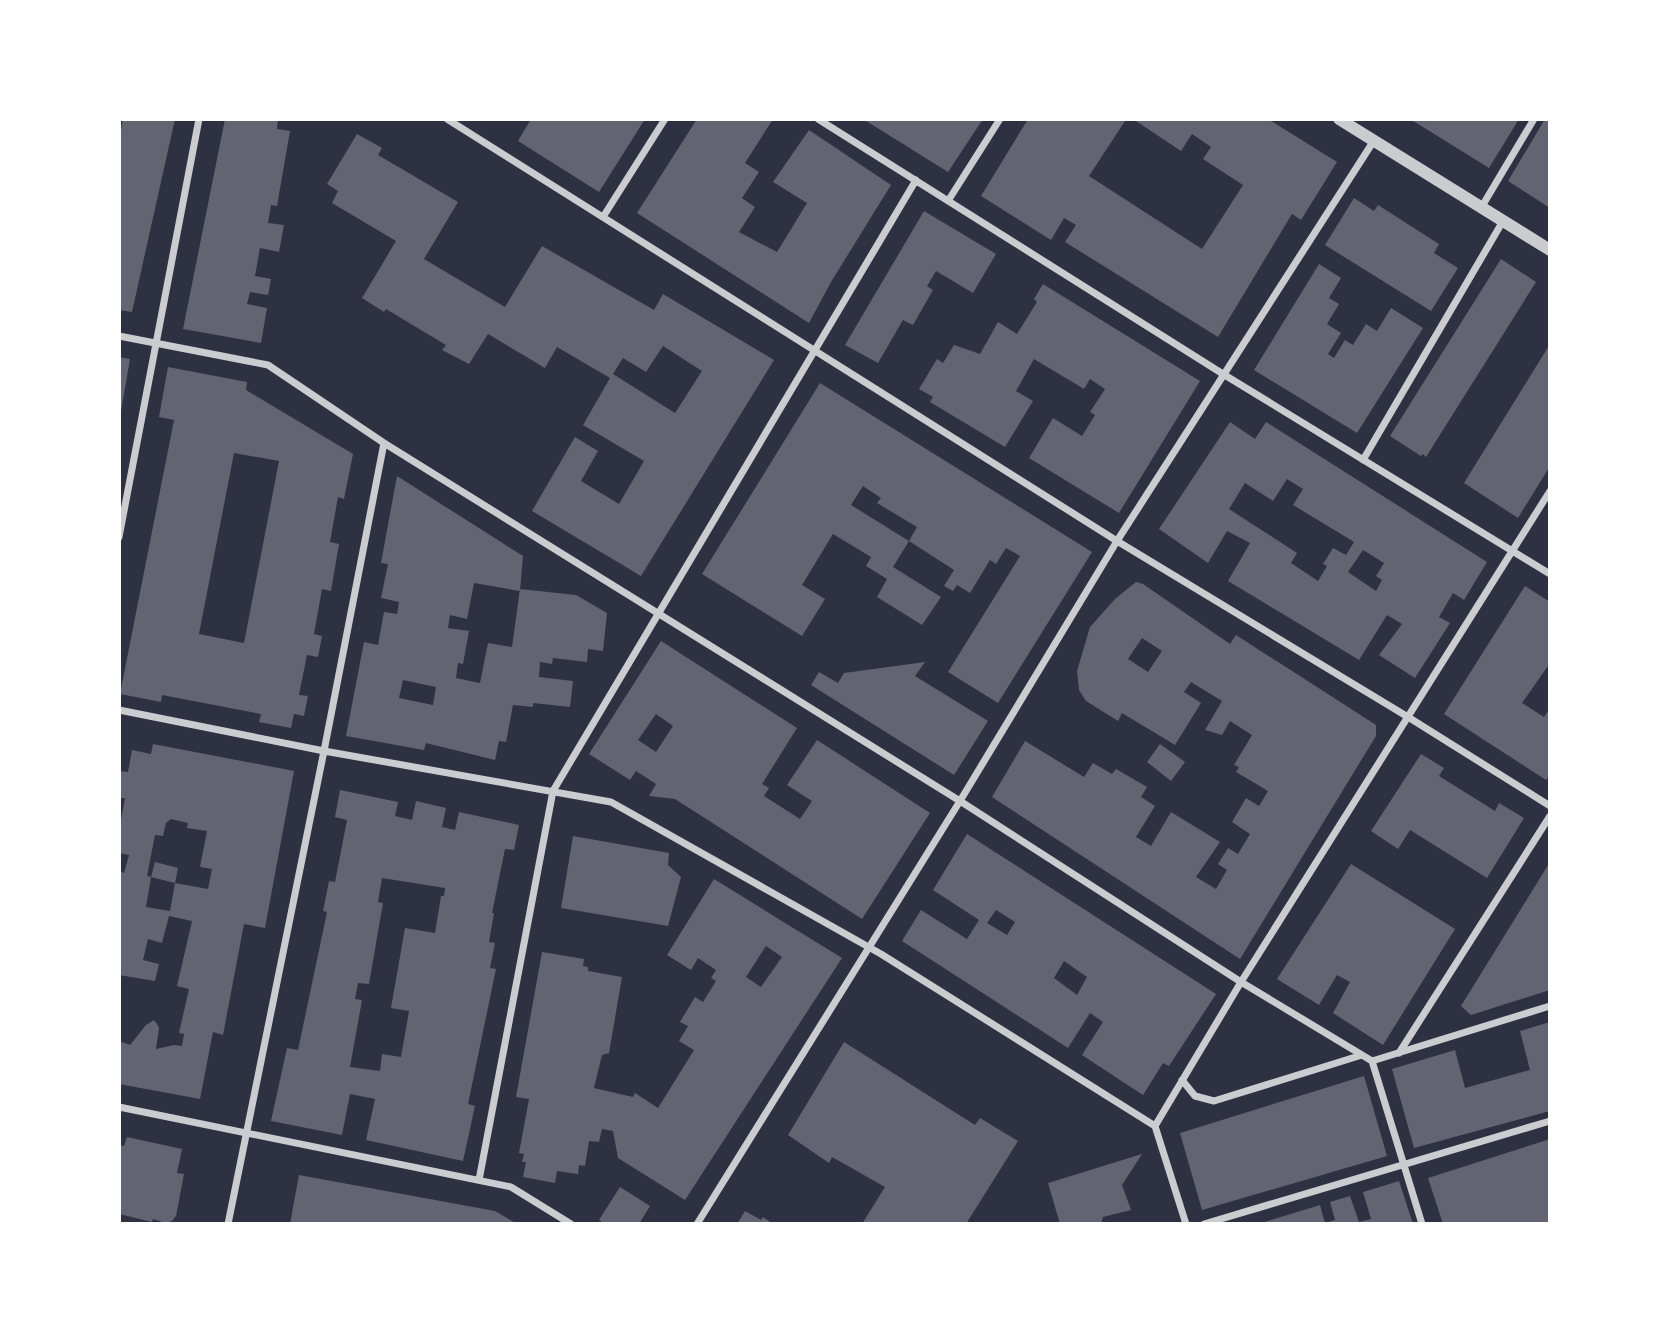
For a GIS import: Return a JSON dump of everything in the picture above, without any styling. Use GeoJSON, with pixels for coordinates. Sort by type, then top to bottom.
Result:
{"type":"FeatureCollection","features":[{"type":"Feature","properties":{"kind":"street"},"geometry":{"type":"LineString","coordinates":[[119,537],[199,119]]}},
{"type":"Feature","properties":{"kind":"street"},"geometry":{"type":"LineString","coordinates":[[447,119],[1117,541],[1550,806]]}},
{"type":"Feature","properties":{"kind":"street"},"geometry":{"type":"LineString","coordinates":[[603,217],[665,119]]}},
{"type":"Feature","properties":{"kind":"street"},"geometry":{"type":"LineString","coordinates":[[818,119],[1223,374],[1550,574]]}},
{"type":"Feature","properties":{"kind":"street"},"geometry":{"type":"LineString","coordinates":[[948,201],[1000,119]]}},
{"type":"Feature","properties":{"kind":"street"},"geometry":{"type":"LineString","coordinates":[[1339,119],[1550,250]]}},
{"type":"Feature","properties":{"kind":"street"},"geometry":{"type":"LineString","coordinates":[[1481,208],[1534,119]]}},
{"type":"Feature","properties":{"kind":"street"},"geometry":{"type":"LineString","coordinates":[[697,1224],[960,801],[1117,541],[1373,142]]}},
{"type":"Feature","properties":{"kind":"street"},"geometry":{"type":"LineString","coordinates":[[479,1180],[552,791],[916,180]]}},
{"type":"Feature","properties":{"kind":"street"},"geometry":{"type":"LineString","coordinates":[[1363,460],[1503,221]]}},
{"type":"Feature","properties":{"kind":"street"},"geometry":{"type":"LineString","coordinates":[[119,336],[268,365],[384,443],[960,801],[1241,982],[1373,1061],[1423,1224]]}},
{"type":"Feature","properties":{"kind":"street"},"geometry":{"type":"LineString","coordinates":[[228,1224],[384,443]]}},
{"type":"Feature","properties":{"kind":"street"},"geometry":{"type":"LineString","coordinates":[[1155,1126],[1241,982],[1550,491]]}},
{"type":"Feature","properties":{"kind":"street"},"geometry":{"type":"LineString","coordinates":[[119,710],[324,751],[611,802],[869,947],[1155,1126],[1186,1224]]}},
{"type":"Feature","properties":{"kind":"street"},"geometry":{"type":"LineString","coordinates":[[1399,1053],[1550,816]]}},
{"type":"Feature","properties":{"kind":"street"},"geometry":{"type":"LineString","coordinates":[[1373,1061],[1550,1006]]}},
{"type":"Feature","properties":{"kind":"street"},"geometry":{"type":"LineString","coordinates":[[1182,1080],[1195,1096],[1214,1101],[1362,1055]]}},
{"type":"Feature","properties":{"kind":"street"},"geometry":{"type":"LineString","coordinates":[[119,1107],[511,1187],[571,1224]]}},
{"type":"Feature","properties":{"kind":"street"},"geometry":{"type":"LineString","coordinates":[[1204,1224],[1550,1121]]}},
{"type":"Feature","properties":{"kind":"building"},"geometry":{"type":"Polygon","coordinates":[[[123,119],[175,119],[132,312],[119,310],[119,140],[123,119]]]}},
{"type":"Feature","properties":{"kind":"building"},"geometry":{"type":"Polygon","coordinates":[[[225,119],[278,119],[277,129],[290,131],[277,206],[271,205],[268,223],[284,225],[279,252],[260,248],[255,276],[271,279],[268,295],[250,292],[247,304],[267,308],[261,343],[183,329],[225,119]]]}},
{"type":"Feature","properties":{"kind":"building"},"geometry":{"type":"Polygon","coordinates":[[[531,119],[645,119],[599,192],[518,141],[531,119]]]}},
{"type":"Feature","properties":{"kind":"building"},"geometry":{"type":"Polygon","coordinates":[[[697,119],[773,119],[745,163],[759,172],[742,198],[755,207],[739,232],[777,252],[807,203],[773,182],[809,130],[891,185],[809,323],[637,213],[697,119]]]}},
{"type":"Feature","properties":{"kind":"building"},"geometry":{"type":"Polygon","coordinates":[[[863,119],[983,119],[948,172],[863,119]]]}},
{"type":"Feature","properties":{"kind":"building"},"geometry":{"type":"Polygon","coordinates":[[[1028,119],[1125,121],[1089,176],[1202,249],[1243,185],[1203,159],[1211,147],[1192,134],[1181,151],[1133,119],[1268,119],[1337,162],[1301,220],[1292,214],[1218,337],[1065,242],[1076,225],[1064,218],[1051,240],[981,196],[1028,119]]]}},
{"type":"Feature","properties":{"kind":"building"},"geometry":{"type":"Polygon","coordinates":[[[1519,119],[1489,168],[1413,121],[1519,119]]]}},
{"type":"Feature","properties":{"kind":"building"},"geometry":{"type":"Polygon","coordinates":[[[1545,119],[1550,119],[1550,208],[1508,181],[1545,119]]]}},
{"type":"Feature","properties":{"kind":"building"},"geometry":{"type":"Polygon","coordinates":[[[357,134],[382,148],[378,155],[458,202],[424,259],[505,307],[542,246],[654,310],[663,294],[774,360],[641,576],[532,511],[575,437],[598,451],[581,481],[619,504],[644,461],[583,425],[610,378],[557,347],[545,368],[488,334],[469,364],[442,350],[446,345],[386,309],[384,312],[362,298],[396,241],[332,203],[338,191],[327,184],[357,134]],[[663,346],[646,372],[623,358],[613,374],[675,413],[702,371],[663,346]]]}},
{"type":"Feature","properties":{"kind":"building"},"geometry":{"type":"Polygon","coordinates":[[[1354,198],[1374,211],[1378,205],[1439,244],[1434,253],[1458,268],[1431,311],[1325,245],[1354,198]]]}},
{"type":"Feature","properties":{"kind":"building"},"geometry":{"type":"Polygon","coordinates":[[[924,211],[996,254],[973,293],[936,271],[927,286],[933,290],[913,325],[903,320],[878,363],[845,345],[924,211]]]}},
{"type":"Feature","properties":{"kind":"building"},"geometry":{"type":"Polygon","coordinates":[[[1501,259],[1536,282],[1426,457],[1423,454],[1421,456],[1390,436],[1501,259]]]}},
{"type":"Feature","properties":{"kind":"building"},"geometry":{"type":"Polygon","coordinates":[[[1319,264],[1341,278],[1329,298],[1339,304],[1327,324],[1341,333],[1328,354],[1334,358],[1345,340],[1353,345],[1366,324],[1377,331],[1391,308],[1423,328],[1357,433],[1254,370],[1319,264]]]}},
{"type":"Feature","properties":{"kind":"building"},"geometry":{"type":"Polygon","coordinates":[[[1043,284],[1200,381],[1119,513],[1029,458],[1053,418],[1082,436],[1095,415],[1090,412],[1105,389],[1090,379],[1084,389],[1034,359],[1016,391],[1033,401],[1005,447],[930,402],[933,397],[919,389],[937,359],[943,363],[954,345],[980,354],[998,322],[1017,334],[1037,302],[1034,299],[1043,284]]]}},
{"type":"Feature","properties":{"kind":"building"},"geometry":{"type":"Polygon","coordinates":[[[1550,344],[1550,466],[1518,518],[1464,483],[1550,344]]]}},
{"type":"Feature","properties":{"kind":"building"},"geometry":{"type":"Polygon","coordinates":[[[119,357],[130,359],[120,417],[119,417],[119,357]]]}},
{"type":"Feature","properties":{"kind":"building"},"geometry":{"type":"Polygon","coordinates":[[[168,367],[247,382],[246,390],[353,454],[344,499],[338,497],[330,542],[339,544],[331,591],[322,589],[314,634],[322,636],[318,657],[307,655],[299,695],[308,696],[304,716],[294,714],[291,728],[259,722],[261,714],[162,695],[161,702],[120,694],[174,420],[159,417],[168,367]],[[234,453],[199,634],[244,643],[279,461],[234,453]]]}},
{"type":"Feature","properties":{"kind":"building"},"geometry":{"type":"Polygon","coordinates":[[[820,383],[1092,552],[998,703],[948,672],[1020,556],[1006,548],[996,564],[990,560],[970,593],[957,585],[953,591],[944,586],[954,570],[909,541],[893,567],[941,597],[922,625],[877,597],[887,579],[866,566],[871,557],[833,534],[802,585],[825,599],[802,636],[702,574],[820,383]],[[863,486],[851,505],[909,541],[917,527],[877,503],[881,498],[863,486]]]}},
{"type":"Feature","properties":{"kind":"building"},"geometry":{"type":"Polygon","coordinates":[[[1230,422],[1255,439],[1266,422],[1487,562],[1464,600],[1453,593],[1439,617],[1450,623],[1415,678],[1379,655],[1402,624],[1387,615],[1359,660],[1228,581],[1250,543],[1227,531],[1208,563],[1159,529],[1230,422]],[[1287,479],[1273,501],[1245,483],[1229,509],[1297,553],[1291,563],[1318,581],[1327,566],[1323,564],[1333,548],[1346,555],[1354,542],[1293,505],[1303,489],[1287,479]],[[1363,550],[1348,572],[1376,591],[1382,580],[1376,576],[1384,563],[1363,550]]]}},
{"type":"Feature","properties":{"kind":"building"},"geometry":{"type":"Polygon","coordinates":[[[397,476],[523,556],[520,589],[576,595],[607,613],[603,651],[588,649],[587,662],[553,658],[552,664],[540,662],[539,677],[573,681],[570,707],[533,703],[533,707],[513,705],[506,742],[499,741],[495,760],[426,743],[424,750],[346,736],[364,642],[378,645],[384,612],[397,614],[399,602],[381,598],[388,564],[381,563],[397,476]],[[474,583],[467,619],[450,615],[448,628],[469,631],[463,664],[458,663],[456,678],[480,683],[488,643],[512,647],[520,591],[474,583]],[[403,680],[399,698],[433,705],[436,687],[403,680]]]}},
{"type":"Feature","properties":{"kind":"building"},"geometry":{"type":"Polygon","coordinates":[[[1136,582],[1143,584],[1230,644],[1236,635],[1376,725],[1376,736],[1240,959],[992,797],[1025,741],[1084,777],[1093,763],[1112,774],[1116,769],[1147,787],[1141,797],[1155,806],[1136,837],[1151,846],[1171,812],[1220,842],[1196,877],[1216,889],[1227,870],[1218,864],[1228,848],[1238,854],[1250,834],[1232,822],[1246,798],[1259,806],[1268,791],[1236,772],[1239,767],[1234,765],[1252,735],[1230,721],[1222,735],[1205,730],[1222,701],[1191,682],[1184,692],[1201,703],[1175,745],[1122,713],[1118,721],[1086,701],[1079,690],[1077,671],[1090,627],[1115,599],[1136,582]],[[1142,638],[1128,659],[1148,672],[1162,651],[1142,638]]]}},
{"type":"Feature","properties":{"kind":"building"},"geometry":{"type":"Polygon","coordinates":[[[1525,586],[1550,602],[1550,663],[1522,703],[1544,717],[1550,708],[1550,774],[1546,780],[1444,714],[1525,586]]]}},
{"type":"Feature","properties":{"kind":"building"},"geometry":{"type":"Polygon","coordinates":[[[661,641],[797,728],[762,784],[769,788],[764,796],[800,819],[812,801],[787,785],[817,740],[930,813],[862,919],[675,799],[649,796],[656,784],[636,771],[630,780],[589,754],[661,641]],[[656,714],[638,740],[656,752],[673,726],[656,714]]]}},
{"type":"Feature","properties":{"kind":"building"},"geometry":{"type":"Polygon","coordinates":[[[925,662],[915,676],[988,721],[954,775],[811,685],[819,672],[838,683],[844,673],[925,662]]]}},
{"type":"Feature","properties":{"kind":"building"},"geometry":{"type":"Polygon","coordinates":[[[153,744],[294,771],[265,928],[244,924],[223,1035],[213,1032],[200,1099],[119,1084],[119,1041],[130,1045],[146,1025],[154,1020],[159,1028],[156,1049],[182,1046],[184,1034],[179,1033],[189,989],[177,986],[192,921],[169,916],[162,943],[148,939],[143,960],[159,964],[155,981],[119,975],[119,871],[124,873],[129,855],[119,853],[119,831],[125,798],[119,798],[119,771],[128,772],[132,750],[151,754],[153,744]],[[171,819],[166,823],[163,836],[155,835],[147,876],[151,877],[146,907],[170,911],[175,883],[208,889],[212,869],[200,867],[207,831],[187,828],[188,823],[171,819]]]}},
{"type":"Feature","properties":{"kind":"building"},"geometry":{"type":"Polygon","coordinates":[[[1160,744],[1185,762],[1171,781],[1147,762],[1160,744]]]}},
{"type":"Feature","properties":{"kind":"building"},"geometry":{"type":"Polygon","coordinates":[[[1421,754],[1444,768],[1439,776],[1495,811],[1499,803],[1524,818],[1487,878],[1410,830],[1398,849],[1371,831],[1421,754]]]}},
{"type":"Feature","properties":{"kind":"building"},"geometry":{"type":"Polygon","coordinates":[[[340,790],[398,802],[395,816],[412,820],[416,801],[446,808],[442,827],[455,830],[459,812],[519,825],[514,850],[505,849],[492,913],[489,942],[495,943],[490,968],[496,969],[468,1104],[475,1106],[463,1161],[366,1140],[375,1099],[350,1094],[342,1135],[271,1121],[287,1048],[298,1050],[327,912],[323,911],[329,881],[335,882],[347,820],[335,817],[340,790]],[[382,878],[378,902],[383,903],[369,984],[358,983],[355,999],[362,1000],[350,1067],[380,1071],[382,1054],[401,1057],[409,1011],[391,1008],[405,928],[435,933],[441,896],[444,896],[445,888],[382,878]]]}},
{"type":"Feature","properties":{"kind":"building"},"geometry":{"type":"Polygon","coordinates":[[[967,834],[1216,994],[1169,1066],[1163,1063],[1143,1095],[1082,1055],[1103,1022],[1090,1013],[1068,1048],[902,941],[921,910],[967,939],[979,920],[933,890],[967,834]],[[996,910],[987,923],[1007,935],[1015,922],[996,910]],[[1064,961],[1054,978],[1077,995],[1087,977],[1064,961]]]}},
{"type":"Feature","properties":{"kind":"building"},"geometry":{"type":"Polygon","coordinates":[[[573,836],[669,853],[668,865],[681,877],[668,926],[561,908],[573,836]]]}},
{"type":"Feature","properties":{"kind":"building"},"geometry":{"type":"Polygon","coordinates":[[[155,862],[178,868],[175,883],[151,877],[155,862]]]}},
{"type":"Feature","properties":{"kind":"building"},"geometry":{"type":"Polygon","coordinates":[[[1550,862],[1550,990],[1471,1015],[1461,1006],[1550,862]]]}},
{"type":"Feature","properties":{"kind":"building"},"geometry":{"type":"Polygon","coordinates":[[[1351,864],[1455,929],[1383,1045],[1333,1013],[1350,982],[1337,975],[1319,1005],[1277,979],[1351,864]]]}},
{"type":"Feature","properties":{"kind":"building"},"geometry":{"type":"Polygon","coordinates":[[[714,879],[842,958],[685,1200],[618,1158],[613,1131],[602,1129],[599,1142],[589,1141],[585,1166],[579,1165],[578,1174],[557,1171],[555,1183],[523,1177],[526,1162],[522,1162],[524,1154],[519,1153],[529,1099],[516,1097],[542,952],[584,959],[583,966],[588,967],[588,971],[622,977],[609,1053],[602,1055],[594,1088],[633,1097],[635,1093],[658,1108],[694,1050],[679,1041],[688,1026],[680,1022],[695,997],[703,1002],[716,981],[711,978],[716,970],[698,958],[691,970],[667,955],[714,879]],[[766,946],[746,977],[761,987],[782,957],[766,946]]]}},
{"type":"Feature","properties":{"kind":"building"},"geometry":{"type":"Polygon","coordinates":[[[1550,1022],[1550,1111],[1414,1148],[1392,1069],[1455,1050],[1465,1088],[1530,1070],[1520,1031],[1550,1022]]]}},
{"type":"Feature","properties":{"kind":"building"},"geometry":{"type":"Polygon","coordinates":[[[844,1042],[975,1125],[980,1118],[1018,1141],[966,1224],[862,1224],[885,1187],[832,1157],[829,1163],[788,1135],[844,1042]]]}},
{"type":"Feature","properties":{"kind":"building"},"geometry":{"type":"Polygon","coordinates":[[[1364,1076],[1387,1156],[1202,1210],[1180,1133],[1364,1076]]]}},
{"type":"Feature","properties":{"kind":"building"},"geometry":{"type":"Polygon","coordinates":[[[127,1137],[182,1149],[177,1173],[184,1174],[176,1216],[172,1221],[166,1223],[153,1219],[152,1222],[119,1214],[119,1145],[124,1146],[127,1137]]]}},
{"type":"Feature","properties":{"kind":"building"},"geometry":{"type":"Polygon","coordinates":[[[1550,1139],[1550,1224],[1443,1224],[1428,1178],[1550,1139]]]}},
{"type":"Feature","properties":{"kind":"building"},"geometry":{"type":"Polygon","coordinates":[[[1142,1154],[1122,1185],[1131,1210],[1103,1217],[1101,1224],[1060,1224],[1048,1183],[1142,1154]]]}},
{"type":"Feature","properties":{"kind":"building"},"geometry":{"type":"Polygon","coordinates":[[[299,1175],[495,1211],[517,1224],[290,1224],[299,1175]]]}},
{"type":"Feature","properties":{"kind":"building"},"geometry":{"type":"Polygon","coordinates":[[[1399,1181],[1413,1224],[1258,1224],[1320,1205],[1325,1223],[1335,1220],[1330,1202],[1350,1196],[1359,1222],[1371,1219],[1363,1192],[1399,1181]]]}},
{"type":"Feature","properties":{"kind":"building"},"geometry":{"type":"Polygon","coordinates":[[[620,1187],[650,1206],[639,1224],[605,1224],[599,1220],[620,1187]]]}},
{"type":"Feature","properties":{"kind":"building"},"geometry":{"type":"Polygon","coordinates":[[[745,1211],[761,1220],[763,1217],[773,1224],[737,1224],[745,1211]]]}}]}
